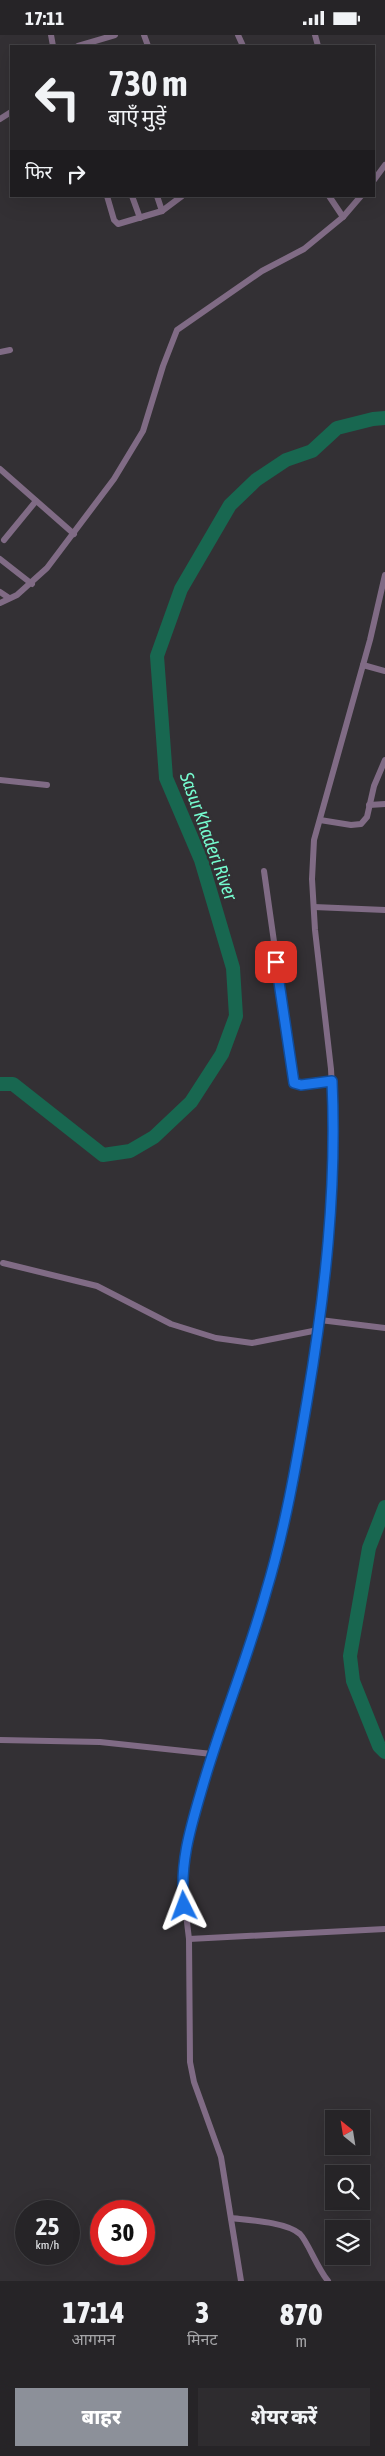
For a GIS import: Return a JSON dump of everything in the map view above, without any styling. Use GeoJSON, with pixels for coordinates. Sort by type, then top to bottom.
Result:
{"type":"FeatureCollection","features":[{"type":"Feature","properties":{"kind":"street"},"geometry":{"type":"LineString","coordinates":[[82,45],[115,35]]}},
{"type":"Feature","properties":{"kind":"street"},"geometry":{"type":"LineString","coordinates":[[375,179],[385,165]]}},
{"type":"Feature","properties":{"kind":"street"},"geometry":{"type":"LineString","coordinates":[[106,197],[116,223],[162,211],[181,197]]}},
{"type":"Feature","properties":{"kind":"street"},"geometry":{"type":"LineString","coordinates":[[132,197],[140,218]]}},
{"type":"Feature","properties":{"kind":"street"},"geometry":{"type":"LineString","coordinates":[[157,197],[162,211]]}},
{"type":"Feature","properties":{"kind":"street"},"geometry":{"type":"LineString","coordinates":[[330,197],[343,217]]}},
{"type":"Feature","properties":{"kind":"street"},"geometry":{"type":"LineString","coordinates":[[0,603],[32,584],[74,534],[114,479],[143,431],[177,330],[262,271],[304,249],[343,217],[360,197]]}},
{"type":"Feature","properties":{"kind":"street"},"geometry":{"type":"LineString","coordinates":[[0,352],[10,350]]}},
{"type":"Feature","properties":{"kind":"street"},"geometry":{"type":"LineString","coordinates":[[0,480],[3,471],[74,534]]}},
{"type":"Feature","properties":{"kind":"street"},"geometry":{"type":"LineString","coordinates":[[4,540],[36,501]]}},
{"type":"Feature","properties":{"kind":"street"},"geometry":{"type":"LineString","coordinates":[[0,559],[32,584]]}},
{"type":"Feature","properties":{"kind":"street"},"geometry":{"type":"LineString","coordinates":[[242,2281],[221,2157],[194,2082],[190,2062],[188,1939],[182,1889],[185,1848],[212,1754],[266,1594],[287,1517],[320,1320],[331,1216],[334,1125],[332,1081],[312,879],[314,840],[363,665],[385,575]]}},
{"type":"Feature","properties":{"kind":"street"},"geometry":{"type":"LineString","coordinates":[[0,592],[9,598]]}},
{"type":"Feature","properties":{"kind":"street"},"geometry":{"type":"LineString","coordinates":[[363,665],[385,671]]}},
{"type":"Feature","properties":{"kind":"street"},"geometry":{"type":"LineString","coordinates":[[320,820],[351,825],[361,824],[367,817],[374,786],[385,760]]}},
{"type":"Feature","properties":{"kind":"street"},"geometry":{"type":"LineString","coordinates":[[0,780],[47,785]]}},
{"type":"Feature","properties":{"kind":"street"},"geometry":{"type":"LineString","coordinates":[[369,805],[385,804]]}},
{"type":"Feature","properties":{"kind":"street"},"geometry":{"type":"LineString","coordinates":[[264,871],[294,1083],[301,1085],[332,1081]]}},
{"type":"Feature","properties":{"kind":"street"},"geometry":{"type":"LineString","coordinates":[[314,907],[385,910]]}},
{"type":"Feature","properties":{"kind":"street"},"geometry":{"type":"LineString","coordinates":[[3,1263],[97,1286],[171,1324],[216,1338],[252,1343],[318,1330]]}},
{"type":"Feature","properties":{"kind":"street"},"geometry":{"type":"LineString","coordinates":[[320,1320],[385,1328]]}},
{"type":"Feature","properties":{"kind":"street"},"geometry":{"type":"LineString","coordinates":[[0,1740],[100,1742],[212,1754]]}},
{"type":"Feature","properties":{"kind":"street"},"geometry":{"type":"LineString","coordinates":[[188,1939],[385,1929]]}},
{"type":"Feature","properties":{"kind":"street"},"geometry":{"type":"LineString","coordinates":[[231,2218],[269,2222],[300,2234],[319,2271],[328,2281]]}},
{"type":"Feature","properties":{"kind":"waterway","name":"Sasur Khaderi River"},"geometry":{"type":"LineString","coordinates":[[0,1084],[13,1084],[103,1155],[130,1151],[154,1137],[191,1102],[222,1054],[236,1016],[233,968],[201,860],[166,778],[157,656],[181,589],[230,505],[256,480],[286,460],[312,451],[337,428],[385,418]]}},
{"type":"Feature","properties":{"kind":"waterway","name":"Sasur Khaderi River"},"geometry":{"type":"LineString","coordinates":[[385,1507],[369,1548],[350,1656],[353,1681],[379,1746],[385,1752]]}},
{"type":"Feature","properties":{"kind":"route"},"geometry":{"type":"LineString","coordinates":[[184,1906],[182,1889],[185,1848],[212,1754],[266,1594],[287,1517],[317,1339],[331,1216],[334,1125],[332,1081],[301,1085],[294,1083],[276,962]]}}]}
